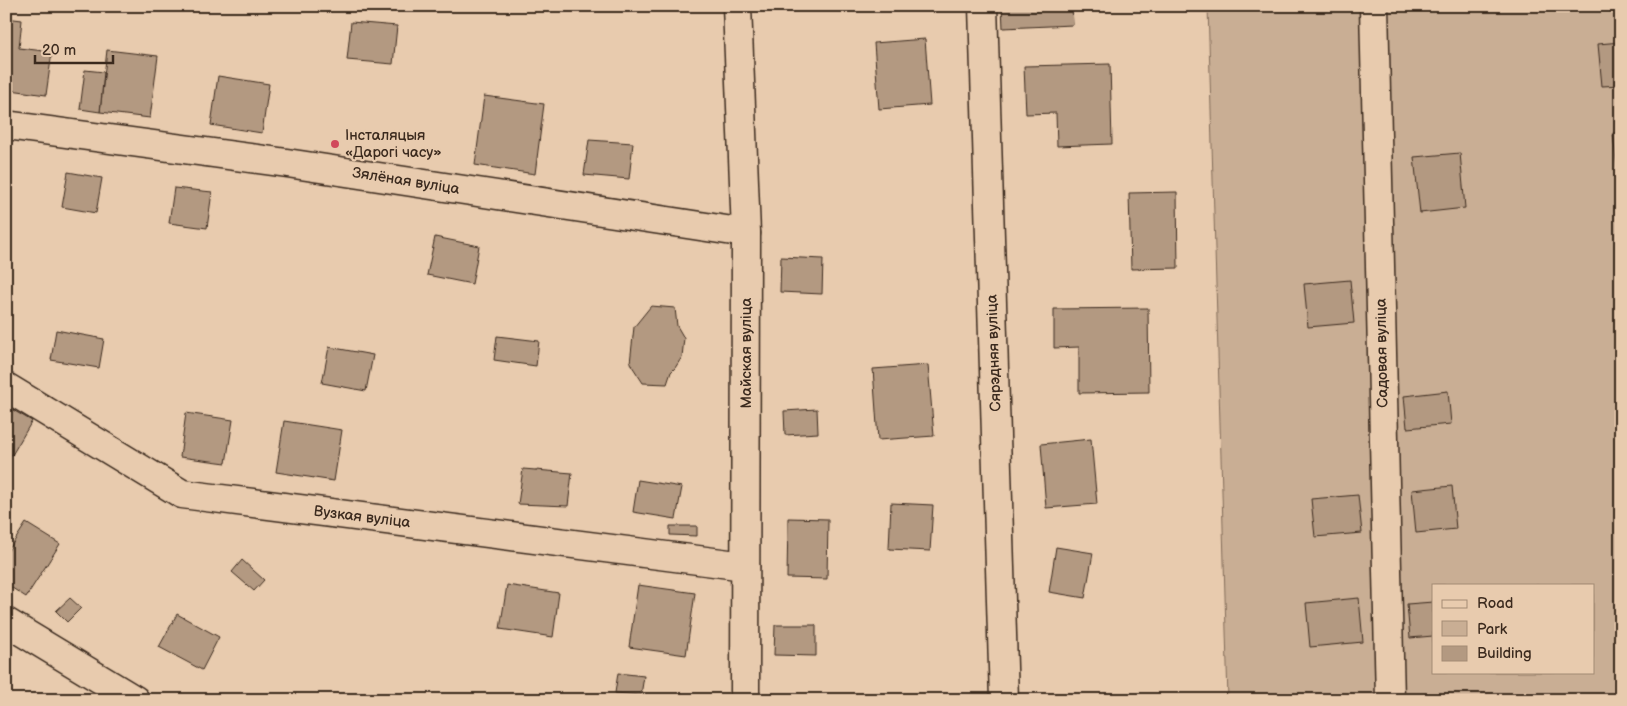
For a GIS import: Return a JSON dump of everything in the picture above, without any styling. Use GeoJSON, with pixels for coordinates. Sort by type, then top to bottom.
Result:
{"type":"FeatureCollection","features":[{"type":"Feature","properties":{"kind":"street","name":"Майская вуліца"},"geometry":{"type":"LineString","coordinates":[[738,6],[746,233],[745,700]]}},
{"type":"Feature","properties":{"kind":"street","name":"Сярэдняя вуліца"},"geometry":{"type":"LineString","coordinates":[[983,6],[1004,700]]}},
{"type":"Feature","properties":{"kind":"street","name":"Садовая вуліца"},"geometry":{"type":"LineString","coordinates":[[1374,6],[1390,700]]}},
{"type":"Feature","properties":{"kind":"street","name":"Зялёная вуліца"},"geometry":{"type":"LineString","coordinates":[[6,125],[287,163],[746,233]]}},
{"type":"Feature","properties":{"kind":"street","name":"Вузкая вуліца"},"geometry":{"type":"LineString","coordinates":[[6,387],[182,494],[745,566]]}},
{"type":"Feature","properties":{"kind":"street"},"geometry":{"type":"LineString","coordinates":[[6,622],[136,700]]}},
{"type":"Feature","properties":{"kind":"green space"},"geometry":{"type":"Polygon","coordinates":[[[1208,6],[1621,6],[1621,700],[1228,700],[1208,6]]]}},
{"type":"Feature","properties":{"kind":"building"},"geometry":{"type":"Polygon","coordinates":[[[1002,6],[1072,6],[1073,25],[1003,28],[1002,6]]]}},
{"type":"Feature","properties":{"kind":"building"},"geometry":{"type":"Polygon","coordinates":[[[6,18],[22,20],[19,48],[52,52],[46,95],[11,90],[9,104],[6,104],[6,18]]]}},
{"type":"Feature","properties":{"kind":"building"},"geometry":{"type":"Polygon","coordinates":[[[351,22],[397,26],[393,64],[347,60],[351,22]]]}},
{"type":"Feature","properties":{"kind":"building"},"geometry":{"type":"Polygon","coordinates":[[[925,39],[930,105],[879,109],[874,43],[925,39]]]}},
{"type":"Feature","properties":{"kind":"building"},"geometry":{"type":"Polygon","coordinates":[[[1621,42],[1621,85],[1602,86],[1598,44],[1621,42]]]}},
{"type":"Feature","properties":{"kind":"building"},"geometry":{"type":"Polygon","coordinates":[[[107,50],[158,56],[150,118],[100,112],[107,50]]]}},
{"type":"Feature","properties":{"kind":"building"},"geometry":{"type":"Polygon","coordinates":[[[1110,64],[1112,144],[1057,146],[1056,113],[1026,114],[1024,66],[1110,64]]]}},
{"type":"Feature","properties":{"kind":"building"},"geometry":{"type":"Polygon","coordinates":[[[85,70],[104,72],[100,112],[80,109],[85,70]]]}},
{"type":"Feature","properties":{"kind":"building"},"geometry":{"type":"Polygon","coordinates":[[[218,76],[269,84],[262,133],[211,125],[218,76]]]}},
{"type":"Feature","properties":{"kind":"building"},"geometry":{"type":"Polygon","coordinates":[[[484,96],[544,104],[535,174],[475,165],[484,96]]]}},
{"type":"Feature","properties":{"kind":"building"},"geometry":{"type":"Polygon","coordinates":[[[1621,132],[1621,190],[1619,190],[1613,133],[1621,132]]]}},
{"type":"Feature","properties":{"kind":"building"},"geometry":{"type":"Polygon","coordinates":[[[589,140],[633,143],[629,179],[584,175],[589,140]]]}},
{"type":"Feature","properties":{"kind":"building"},"geometry":{"type":"Polygon","coordinates":[[[1460,153],[1465,208],[1420,213],[1414,157],[1460,153]]]}},
{"type":"Feature","properties":{"kind":"building"},"geometry":{"type":"Polygon","coordinates":[[[68,172],[102,178],[96,213],[62,207],[68,172]]]}},
{"type":"Feature","properties":{"kind":"building"},"geometry":{"type":"Polygon","coordinates":[[[174,188],[212,192],[207,228],[169,223],[174,188]]]}},
{"type":"Feature","properties":{"kind":"building"},"geometry":{"type":"Polygon","coordinates":[[[1177,192],[1178,268],[1131,269],[1129,193],[1177,192]]]}},
{"type":"Feature","properties":{"kind":"building"},"geometry":{"type":"Polygon","coordinates":[[[435,237],[479,246],[472,284],[427,275],[435,237]]]}},
{"type":"Feature","properties":{"kind":"building"},"geometry":{"type":"Polygon","coordinates":[[[1619,255],[1621,255],[1621,278],[1619,255]]]}},
{"type":"Feature","properties":{"kind":"building"},"geometry":{"type":"Polygon","coordinates":[[[781,257],[823,259],[822,294],[780,292],[781,257]]]}},
{"type":"Feature","properties":{"kind":"building"},"geometry":{"type":"Polygon","coordinates":[[[1350,280],[1354,323],[1308,327],[1304,284],[1350,280]]]}},
{"type":"Feature","properties":{"kind":"building"},"geometry":{"type":"Polygon","coordinates":[[[651,306],[675,308],[677,326],[684,338],[682,357],[671,372],[667,384],[643,383],[630,363],[634,327],[651,306]]]}},
{"type":"Feature","properties":{"kind":"building"},"geometry":{"type":"Polygon","coordinates":[[[1148,308],[1149,392],[1079,393],[1079,347],[1054,348],[1054,309],[1148,308]]]}},
{"type":"Feature","properties":{"kind":"building"},"geometry":{"type":"Polygon","coordinates":[[[56,330],[104,339],[99,368],[51,360],[56,330]]]}},
{"type":"Feature","properties":{"kind":"building"},"geometry":{"type":"Polygon","coordinates":[[[497,336],[539,341],[536,366],[494,360],[497,336]]]}},
{"type":"Feature","properties":{"kind":"building"},"geometry":{"type":"Polygon","coordinates":[[[329,347],[373,355],[366,391],[322,383],[329,347]]]}},
{"type":"Feature","properties":{"kind":"building"},"geometry":{"type":"Polygon","coordinates":[[[928,365],[934,436],[878,440],[873,369],[928,365]]]}},
{"type":"Feature","properties":{"kind":"building"},"geometry":{"type":"Polygon","coordinates":[[[1448,391],[1451,424],[1407,428],[1404,396],[1448,391]]]}},
{"type":"Feature","properties":{"kind":"building"},"geometry":{"type":"Polygon","coordinates":[[[6,406],[32,421],[12,455],[6,452],[6,406]]]}},
{"type":"Feature","properties":{"kind":"building"},"geometry":{"type":"Polygon","coordinates":[[[817,409],[818,433],[785,435],[784,411],[817,409]]]}},
{"type":"Feature","properties":{"kind":"building"},"geometry":{"type":"Polygon","coordinates":[[[186,413],[233,420],[226,463],[180,457],[186,413]]]}},
{"type":"Feature","properties":{"kind":"building"},"geometry":{"type":"Polygon","coordinates":[[[284,421],[342,430],[334,481],[276,472],[284,421]]]}},
{"type":"Feature","properties":{"kind":"building"},"geometry":{"type":"Polygon","coordinates":[[[1091,439],[1097,504],[1046,508],[1041,444],[1091,439]]]}},
{"type":"Feature","properties":{"kind":"building"},"geometry":{"type":"Polygon","coordinates":[[[523,469],[572,473],[568,506],[518,504],[523,469]]]}},
{"type":"Feature","properties":{"kind":"building"},"geometry":{"type":"Polygon","coordinates":[[[638,480],[682,487],[676,519],[633,512],[638,480]]]}},
{"type":"Feature","properties":{"kind":"building"},"geometry":{"type":"Polygon","coordinates":[[[1452,486],[1456,529],[1416,533],[1412,490],[1452,486]]]}},
{"type":"Feature","properties":{"kind":"building"},"geometry":{"type":"Polygon","coordinates":[[[1358,495],[1362,533],[1315,537],[1311,499],[1358,495]]]}},
{"type":"Feature","properties":{"kind":"building"},"geometry":{"type":"Polygon","coordinates":[[[891,503],[933,505],[930,551],[889,549],[891,503]]]}},
{"type":"Feature","properties":{"kind":"building"},"geometry":{"type":"Polygon","coordinates":[[[788,518],[828,519],[827,579],[787,578],[788,518]]]}},
{"type":"Feature","properties":{"kind":"building"},"geometry":{"type":"Polygon","coordinates":[[[26,523],[60,544],[26,597],[6,584],[6,554],[26,523]]]}},
{"type":"Feature","properties":{"kind":"building"},"geometry":{"type":"Polygon","coordinates":[[[670,526],[697,526],[697,536],[670,535],[670,526]]]}},
{"type":"Feature","properties":{"kind":"building"},"geometry":{"type":"Polygon","coordinates":[[[1056,547],[1093,553],[1085,598],[1049,592],[1056,547]]]}},
{"type":"Feature","properties":{"kind":"building"},"geometry":{"type":"Polygon","coordinates":[[[242,560],[264,580],[254,591],[232,572],[242,560]]]}},
{"type":"Feature","properties":{"kind":"building"},"geometry":{"type":"Polygon","coordinates":[[[507,585],[559,593],[553,637],[500,629],[507,585]]]}},
{"type":"Feature","properties":{"kind":"building"},"geometry":{"type":"Polygon","coordinates":[[[638,585],[695,593],[686,655],[629,647],[638,585]]]}},
{"type":"Feature","properties":{"kind":"building"},"geometry":{"type":"Polygon","coordinates":[[[70,598],[81,608],[67,622],[56,611],[70,598]]]}},
{"type":"Feature","properties":{"kind":"building"},"geometry":{"type":"Polygon","coordinates":[[[1359,598],[1363,642],[1310,647],[1306,603],[1359,598]]]}},
{"type":"Feature","properties":{"kind":"building"},"geometry":{"type":"Polygon","coordinates":[[[1432,602],[1432,636],[1410,638],[1407,604],[1432,602]]]}},
{"type":"Feature","properties":{"kind":"building"},"geometry":{"type":"Polygon","coordinates":[[[177,614],[219,637],[202,670],[159,647],[177,614]]]}},
{"type":"Feature","properties":{"kind":"building"},"geometry":{"type":"Polygon","coordinates":[[[775,625],[816,625],[816,656],[774,655],[775,625]]]}},
{"type":"Feature","properties":{"kind":"building"},"geometry":{"type":"Polygon","coordinates":[[[618,673],[644,676],[641,695],[615,693],[618,673]]]}},
{"type":"Feature","properties":{"kind":"building"},"geometry":{"type":"Polygon","coordinates":[[[1082,696],[1082,700],[1043,700],[1043,697],[1082,696]]]}},
{"type":"Feature","properties":{"kind":"place","name":"Інсталяцыя «Дарогі часу»"},"geometry":{"type":"Point","coordinates":[335,144]}}]}
